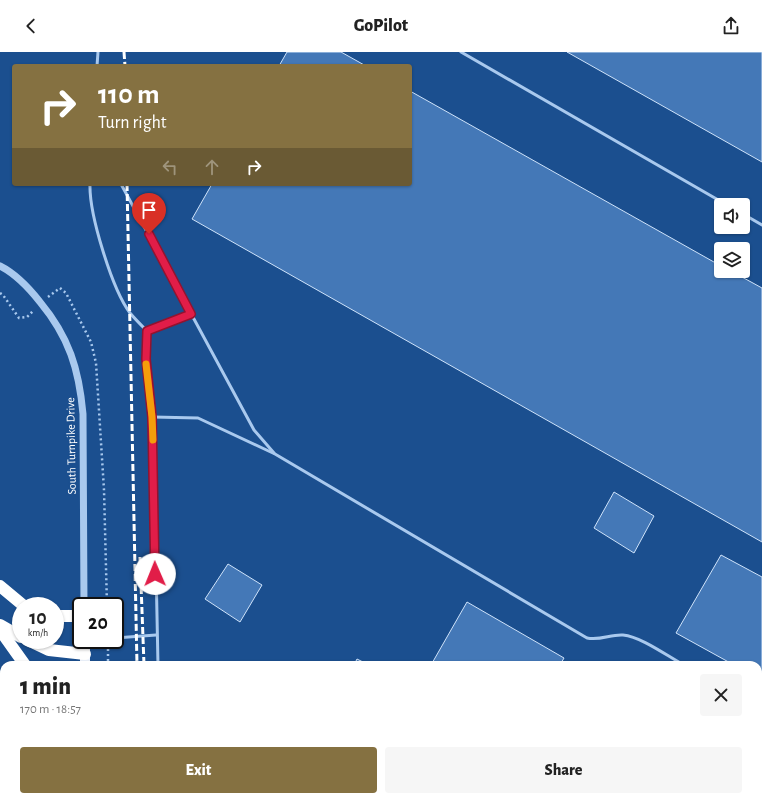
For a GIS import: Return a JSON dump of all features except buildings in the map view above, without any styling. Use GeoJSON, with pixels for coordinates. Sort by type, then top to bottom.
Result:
{"type":"FeatureCollection","features":[{"type":"Feature","properties":{"kind":"highway"},"geometry":{"type":"LineString","coordinates":[[0,586],[13,597]]}},
{"type":"Feature","properties":{"kind":"highway"},"geometry":{"type":"LineString","coordinates":[[0,625],[12,632]]}},
{"type":"Feature","properties":{"kind":"highway"},"geometry":{"type":"LineString","coordinates":[[0,630],[22,661]]}},
{"type":"Feature","properties":{"kind":"highway"},"geometry":{"type":"LineString","coordinates":[[47,649],[85,659]]}},
{"type":"Feature","properties":{"kind":"street","name":"South Turnpike Drive"},"geometry":{"type":"LineString","coordinates":[[0,266],[29,288],[56,321],[76,366],[81,391],[83,414],[84,597]]}},
{"type":"Feature","properties":{"kind":"lane"},"geometry":{"type":"LineString","coordinates":[[97,64],[98,52]]}},
{"type":"Feature","properties":{"kind":"lane"},"geometry":{"type":"LineString","coordinates":[[461,52],[715,198]]}},
{"type":"Feature","properties":{"kind":"lane"},"geometry":{"type":"LineString","coordinates":[[90,186],[99,235],[112,277],[130,312],[147,331],[146,359],[152,417],[158,661]]}},
{"type":"Feature","properties":{"kind":"lane"},"geometry":{"type":"LineString","coordinates":[[122,186],[254,430],[275,454]]}},
{"type":"Feature","properties":{"kind":"lane"},"geometry":{"type":"LineString","coordinates":[[750,218],[762,225]]}},
{"type":"Feature","properties":{"kind":"lane"},"geometry":{"type":"LineString","coordinates":[[147,331],[191,314]]}},
{"type":"Feature","properties":{"kind":"lane"},"geometry":{"type":"LineString","coordinates":[[152,417],[198,418],[275,454],[587,638],[595,640],[622,635],[632,637],[677,661]]}},
{"type":"Feature","properties":{"kind":"lane"},"geometry":{"type":"LineString","coordinates":[[124,638],[156,636]]}},
{"type":"Feature","properties":{"kind":"path"},"geometry":{"type":"LineString","coordinates":[[54,292],[60,288],[66,293],[75,308],[91,342],[96,363],[104,490],[107,597]]}},
{"type":"Feature","properties":{"kind":"path"},"geometry":{"type":"LineString","coordinates":[[0,294],[3,295],[19,318],[27,317]]}},
{"type":"Feature","properties":{"kind":"path"},"geometry":{"type":"LineString","coordinates":[[108,649],[108,661]]}},
{"type":"Feature","properties":{"kind":"railway"},"geometry":{"type":"LineString","coordinates":[[124,52],[125,64]]}},
{"type":"Feature","properties":{"kind":"railway"},"geometry":{"type":"LineString","coordinates":[[127,186],[137,661]]}},
{"type":"Feature","properties":{"kind":"railway"},"geometry":{"type":"LineString","coordinates":[[140,557],[144,661]]}},
{"type":"Feature","properties":{"kind":"slow traffic"},"geometry":{"type":"LineString","coordinates":[[146,364],[153,440]]}},
{"type":"Feature","properties":{"kind":"route"},"geometry":{"type":"LineString","coordinates":[[149,234],[191,314],[147,331],[146,359],[152,417],[155,574]]}}]}
